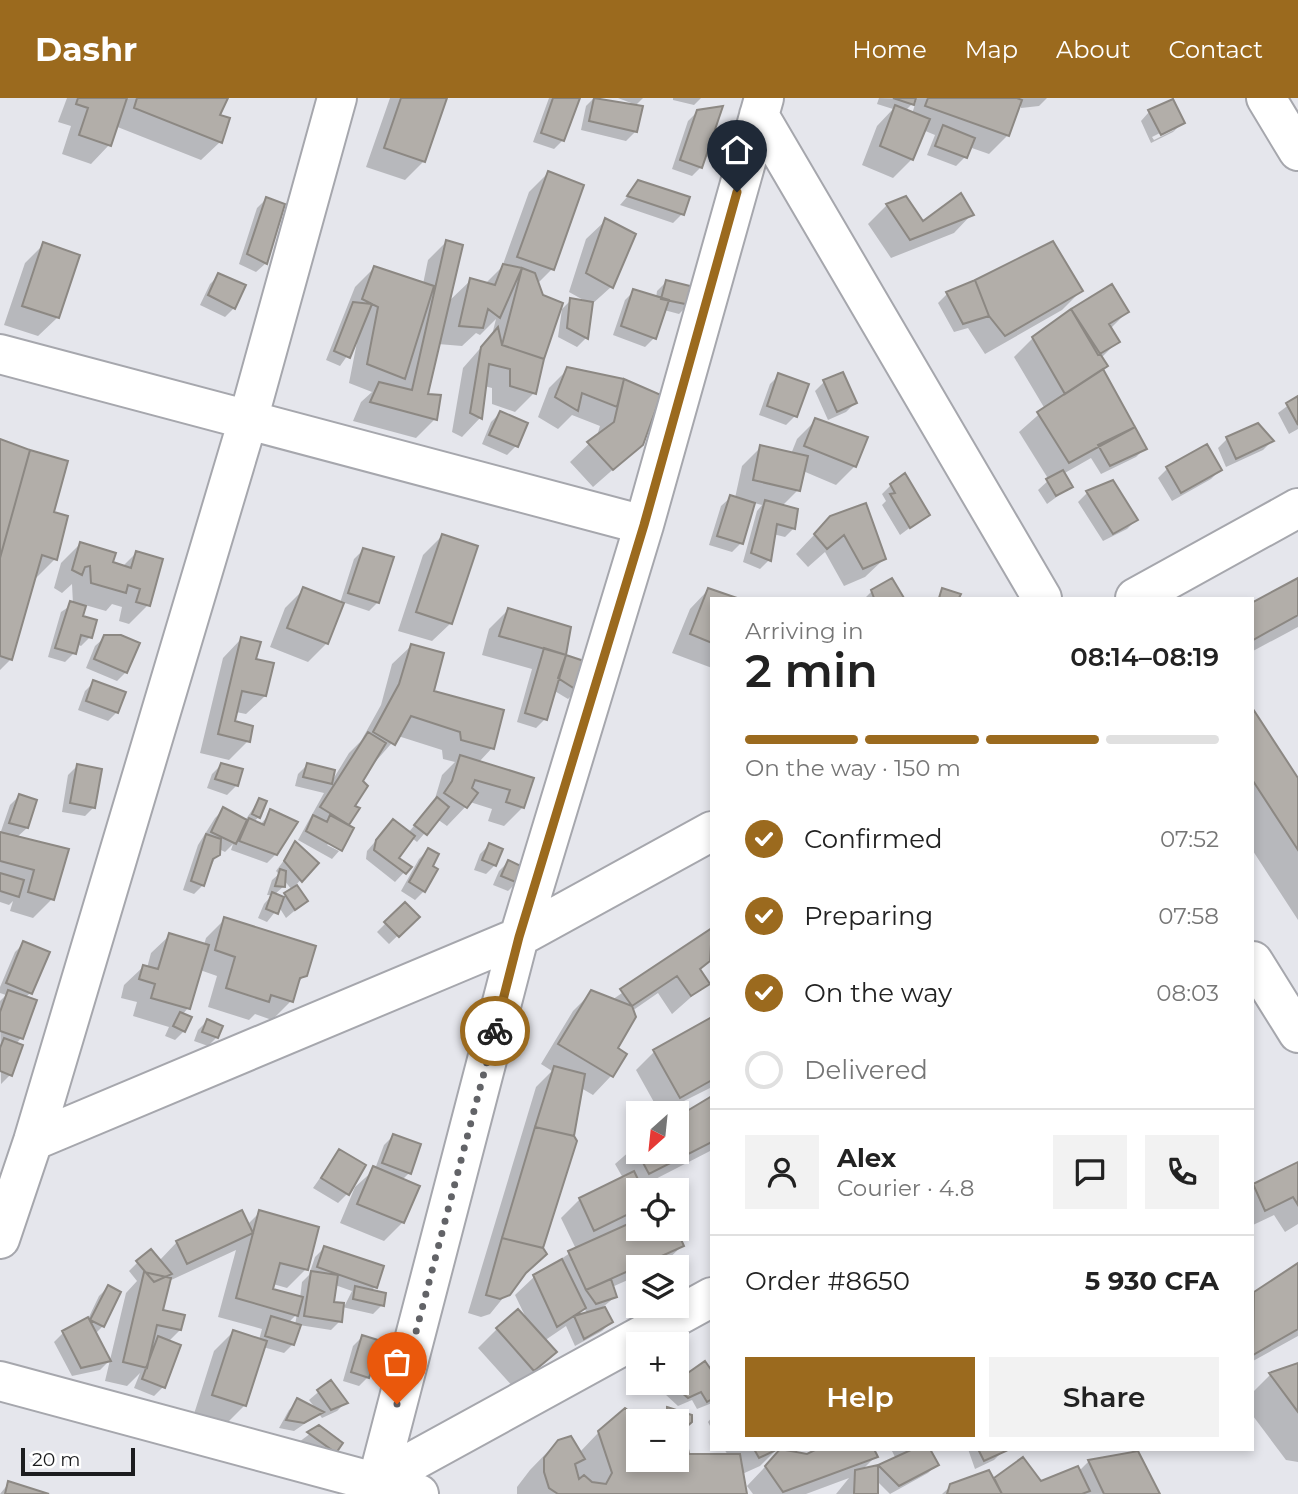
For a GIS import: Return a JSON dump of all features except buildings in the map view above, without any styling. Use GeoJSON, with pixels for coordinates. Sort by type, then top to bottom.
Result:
{"type":"FeatureCollection","features":[{"type":"Feature","properties":{"kind":"street"},"geometry":{"type":"LineString","coordinates":[[0,1239],[33,1141],[248,420],[337,98]]}},
{"type":"Feature","properties":{"kind":"street"},"geometry":{"type":"LineString","coordinates":[[1266,98],[1298,151]]}},
{"type":"Feature","properties":{"kind":"street"},"geometry":{"type":"LineString","coordinates":[[375,1488],[519,937],[644,525],[761,107]]}},
{"type":"Feature","properties":{"kind":"street"},"geometry":{"type":"LineString","coordinates":[[761,107],[1041,597]]}},
{"type":"Feature","properties":{"kind":"street"},"geometry":{"type":"LineString","coordinates":[[0,354],[644,525]]}},
{"type":"Feature","properties":{"kind":"street"},"geometry":{"type":"LineString","coordinates":[[1137,597],[1298,508]]}},
{"type":"Feature","properties":{"kind":"street"},"geometry":{"type":"LineString","coordinates":[[33,1141],[519,937],[710,832]]}},
{"type":"Feature","properties":{"kind":"street"},"geometry":{"type":"LineString","coordinates":[[1259,983],[1298,1033]]}},
{"type":"Feature","properties":{"kind":"street"},"geometry":{"type":"LineString","coordinates":[[375,1488],[710,1298]]}},
{"type":"Feature","properties":{"kind":"street"},"geometry":{"type":"LineString","coordinates":[[0,1381],[375,1488],[419,1494]]}},
{"type":"Feature","properties":{"kind":"way so far"},"geometry":{"type":"LineString","coordinates":[[397,1404],[495,1031]]}},
{"type":"Feature","properties":{"kind":"route"},"geometry":{"type":"LineString","coordinates":[[495,1031],[519,937],[644,525],[737,192]]}}]}
